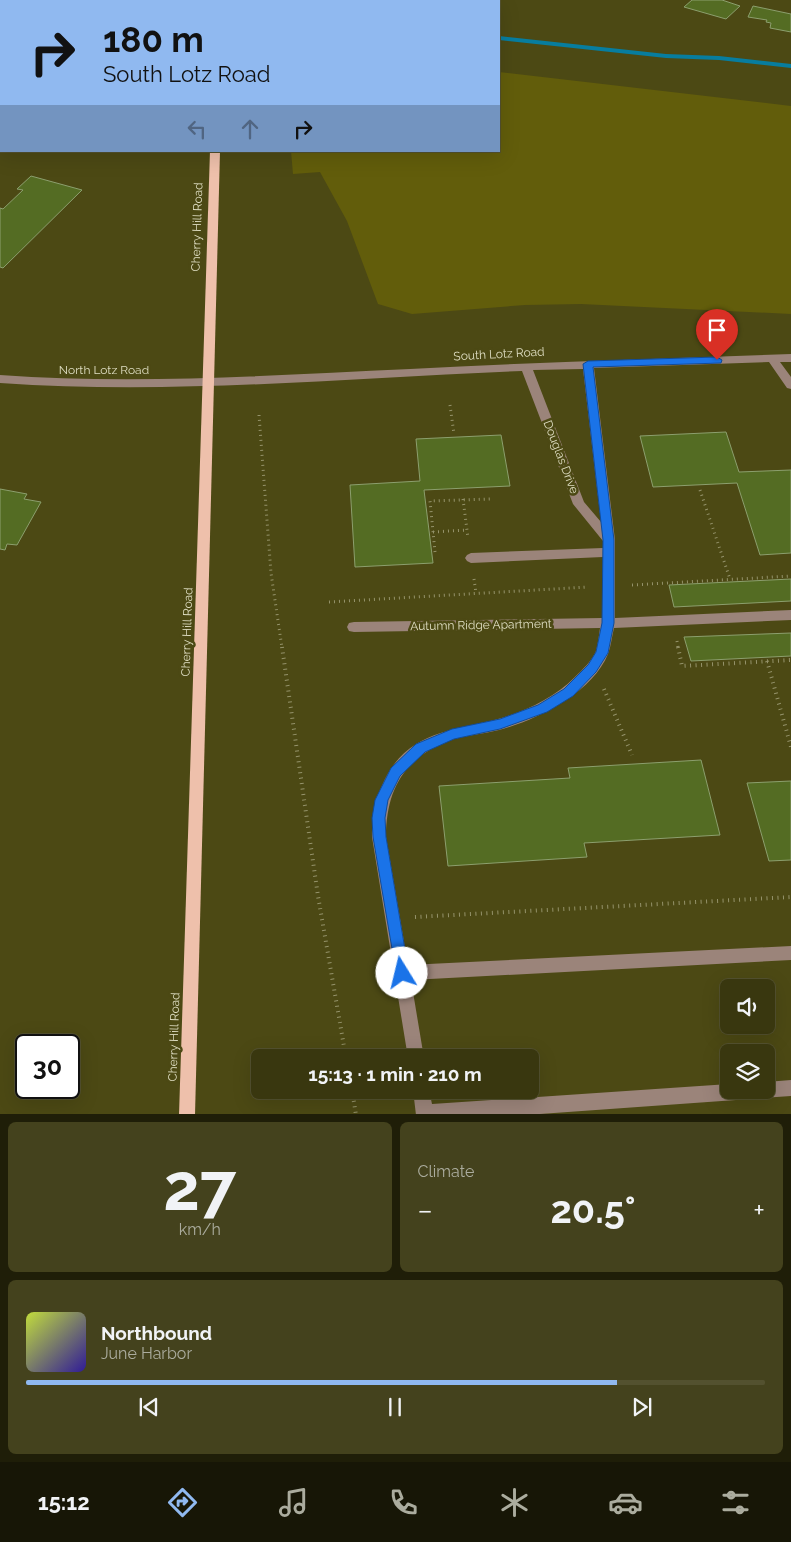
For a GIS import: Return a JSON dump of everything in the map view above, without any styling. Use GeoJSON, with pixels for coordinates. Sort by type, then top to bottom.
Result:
{"type":"FeatureCollection","features":[{"type":"Feature","properties":{"kind":"main road","name":"Cherry Hill Road"},"geometry":{"type":"LineString","coordinates":[[187,1114],[215,152]]}},
{"type":"Feature","properties":{"kind":"street"},"geometry":{"type":"LineString","coordinates":[[772,358],[791,385]]}},
{"type":"Feature","properties":{"kind":"street","name":"South Lotz Road"},"geometry":{"type":"LineString","coordinates":[[208,382],[526,366],[791,358]]}},
{"type":"Feature","properties":{"kind":"street"},"geometry":{"type":"LineString","coordinates":[[415,1049],[379,827],[382,800],[396,772],[420,748],[452,734],[500,724],[543,708],[569,692],[592,668],[602,653],[608,623],[609,546],[588,364]]}},
{"type":"Feature","properties":{"kind":"street","name":"Douglas Drive"},"geometry":{"type":"LineString","coordinates":[[526,366],[579,504],[609,546]]}},
{"type":"Feature","properties":{"kind":"street","name":"North Lotz Road"},"geometry":{"type":"LineString","coordinates":[[0,379],[88,385],[208,382]]}},
{"type":"Feature","properties":{"kind":"street"},"geometry":{"type":"LineString","coordinates":[[471,558],[609,546]]}},
{"type":"Feature","properties":{"kind":"street","name":"Autumn Ridge Apartment"},"geometry":{"type":"LineString","coordinates":[[354,627],[608,623],[791,615]]}},
{"type":"Feature","properties":{"kind":"street"},"geometry":{"type":"LineString","coordinates":[[402,973],[791,953]]}},
{"type":"Feature","properties":{"kind":"street"},"geometry":{"type":"LineString","coordinates":[[775,1089],[791,1088]]}},
{"type":"Feature","properties":{"kind":"street"},"geometry":{"type":"LineString","coordinates":[[422,1099],[425,1114],[720,1093]]}},
{"type":"Feature","properties":{"kind":"path"},"geometry":{"type":"LineString","coordinates":[[450,405],[454,434]]}},
{"type":"Feature","properties":{"kind":"path"},"geometry":{"type":"LineString","coordinates":[[259,414],[271,573],[318,896],[344,1049]]}},
{"type":"Feature","properties":{"kind":"path"},"geometry":{"type":"LineString","coordinates":[[700,490],[730,579]]}},
{"type":"Feature","properties":{"kind":"path"},"geometry":{"type":"LineString","coordinates":[[435,552],[430,500],[490,499]]}},
{"type":"Feature","properties":{"kind":"path"},"geometry":{"type":"LineString","coordinates":[[433,532],[467,530]]}},
{"type":"Feature","properties":{"kind":"path"},"geometry":{"type":"LineString","coordinates":[[632,585],[791,576]]}},
{"type":"Feature","properties":{"kind":"path"},"geometry":{"type":"LineString","coordinates":[[329,602],[588,587]]}},
{"type":"Feature","properties":{"kind":"path"},"geometry":{"type":"LineString","coordinates":[[676,639],[682,666],[791,660]]}},
{"type":"Feature","properties":{"kind":"path"},"geometry":{"type":"LineString","coordinates":[[767,662],[791,747]]}},
{"type":"Feature","properties":{"kind":"path"},"geometry":{"type":"LineString","coordinates":[[603,686],[632,755]]}},
{"type":"Feature","properties":{"kind":"path"},"geometry":{"type":"LineString","coordinates":[[415,917],[791,897]]}},
{"type":"Feature","properties":{"kind":"path"},"geometry":{"type":"LineString","coordinates":[[354,1099],[356,1114]]}},
{"type":"Feature","properties":{"kind":"shaded area"},"geometry":{"type":"Polygon","coordinates":[[[500,72],[791,106],[791,314],[581,304],[525,305],[412,314],[378,304],[347,221],[320,172],[293,174],[291,152],[500,152],[500,72]]]}},
{"type":"Feature","properties":{"kind":"building"},"geometry":{"type":"Polygon","coordinates":[[[692,0],[722,0],[740,6],[726,19],[684,7],[692,0]]]}},
{"type":"Feature","properties":{"kind":"building"},"geometry":{"type":"Polygon","coordinates":[[[753,6],[791,14],[791,32],[770,28],[771,23],[766,22],[767,20],[748,17],[753,6]]]}},
{"type":"Feature","properties":{"kind":"building"},"geometry":{"type":"Polygon","coordinates":[[[31,176],[82,190],[3,268],[0,267],[0,208],[3,209],[23,190],[17,189],[31,176]]]}},
{"type":"Feature","properties":{"kind":"building"},"geometry":{"type":"Polygon","coordinates":[[[726,432],[739,472],[791,470],[791,553],[760,555],[737,483],[653,487],[640,436],[726,432]]]}},
{"type":"Feature","properties":{"kind":"building"},"geometry":{"type":"Polygon","coordinates":[[[501,435],[510,486],[424,490],[433,563],[355,567],[350,485],[420,481],[416,439],[501,435]]]}},
{"type":"Feature","properties":{"kind":"building"},"geometry":{"type":"Polygon","coordinates":[[[0,489],[27,494],[24,499],[41,502],[17,545],[7,544],[5,550],[0,549],[0,489]]]}},
{"type":"Feature","properties":{"kind":"building"},"geometry":{"type":"Polygon","coordinates":[[[791,579],[791,601],[674,607],[669,585],[791,579]]]}},
{"type":"Feature","properties":{"kind":"building"},"geometry":{"type":"Polygon","coordinates":[[[791,633],[791,656],[691,661],[684,637],[791,633]]]}},
{"type":"Feature","properties":{"kind":"building"},"geometry":{"type":"Polygon","coordinates":[[[701,760],[720,835],[584,843],[587,857],[448,866],[439,786],[570,778],[568,768],[701,760]]]}},
{"type":"Feature","properties":{"kind":"building"},"geometry":{"type":"Polygon","coordinates":[[[791,781],[791,860],[769,861],[747,783],[791,781]]]}},
{"type":"Feature","properties":{"kind":"waterway"},"geometry":{"type":"LineString","coordinates":[[500,38],[666,56],[719,58],[791,66]]}},
{"type":"Feature","properties":{"kind":"route"},"geometry":{"type":"LineString","coordinates":[[402,973],[379,837],[379,818],[382,800],[396,772],[420,748],[452,734],[500,724],[543,708],[569,692],[592,668],[602,653],[608,623],[609,540],[588,364],[717,360]]}}]}
